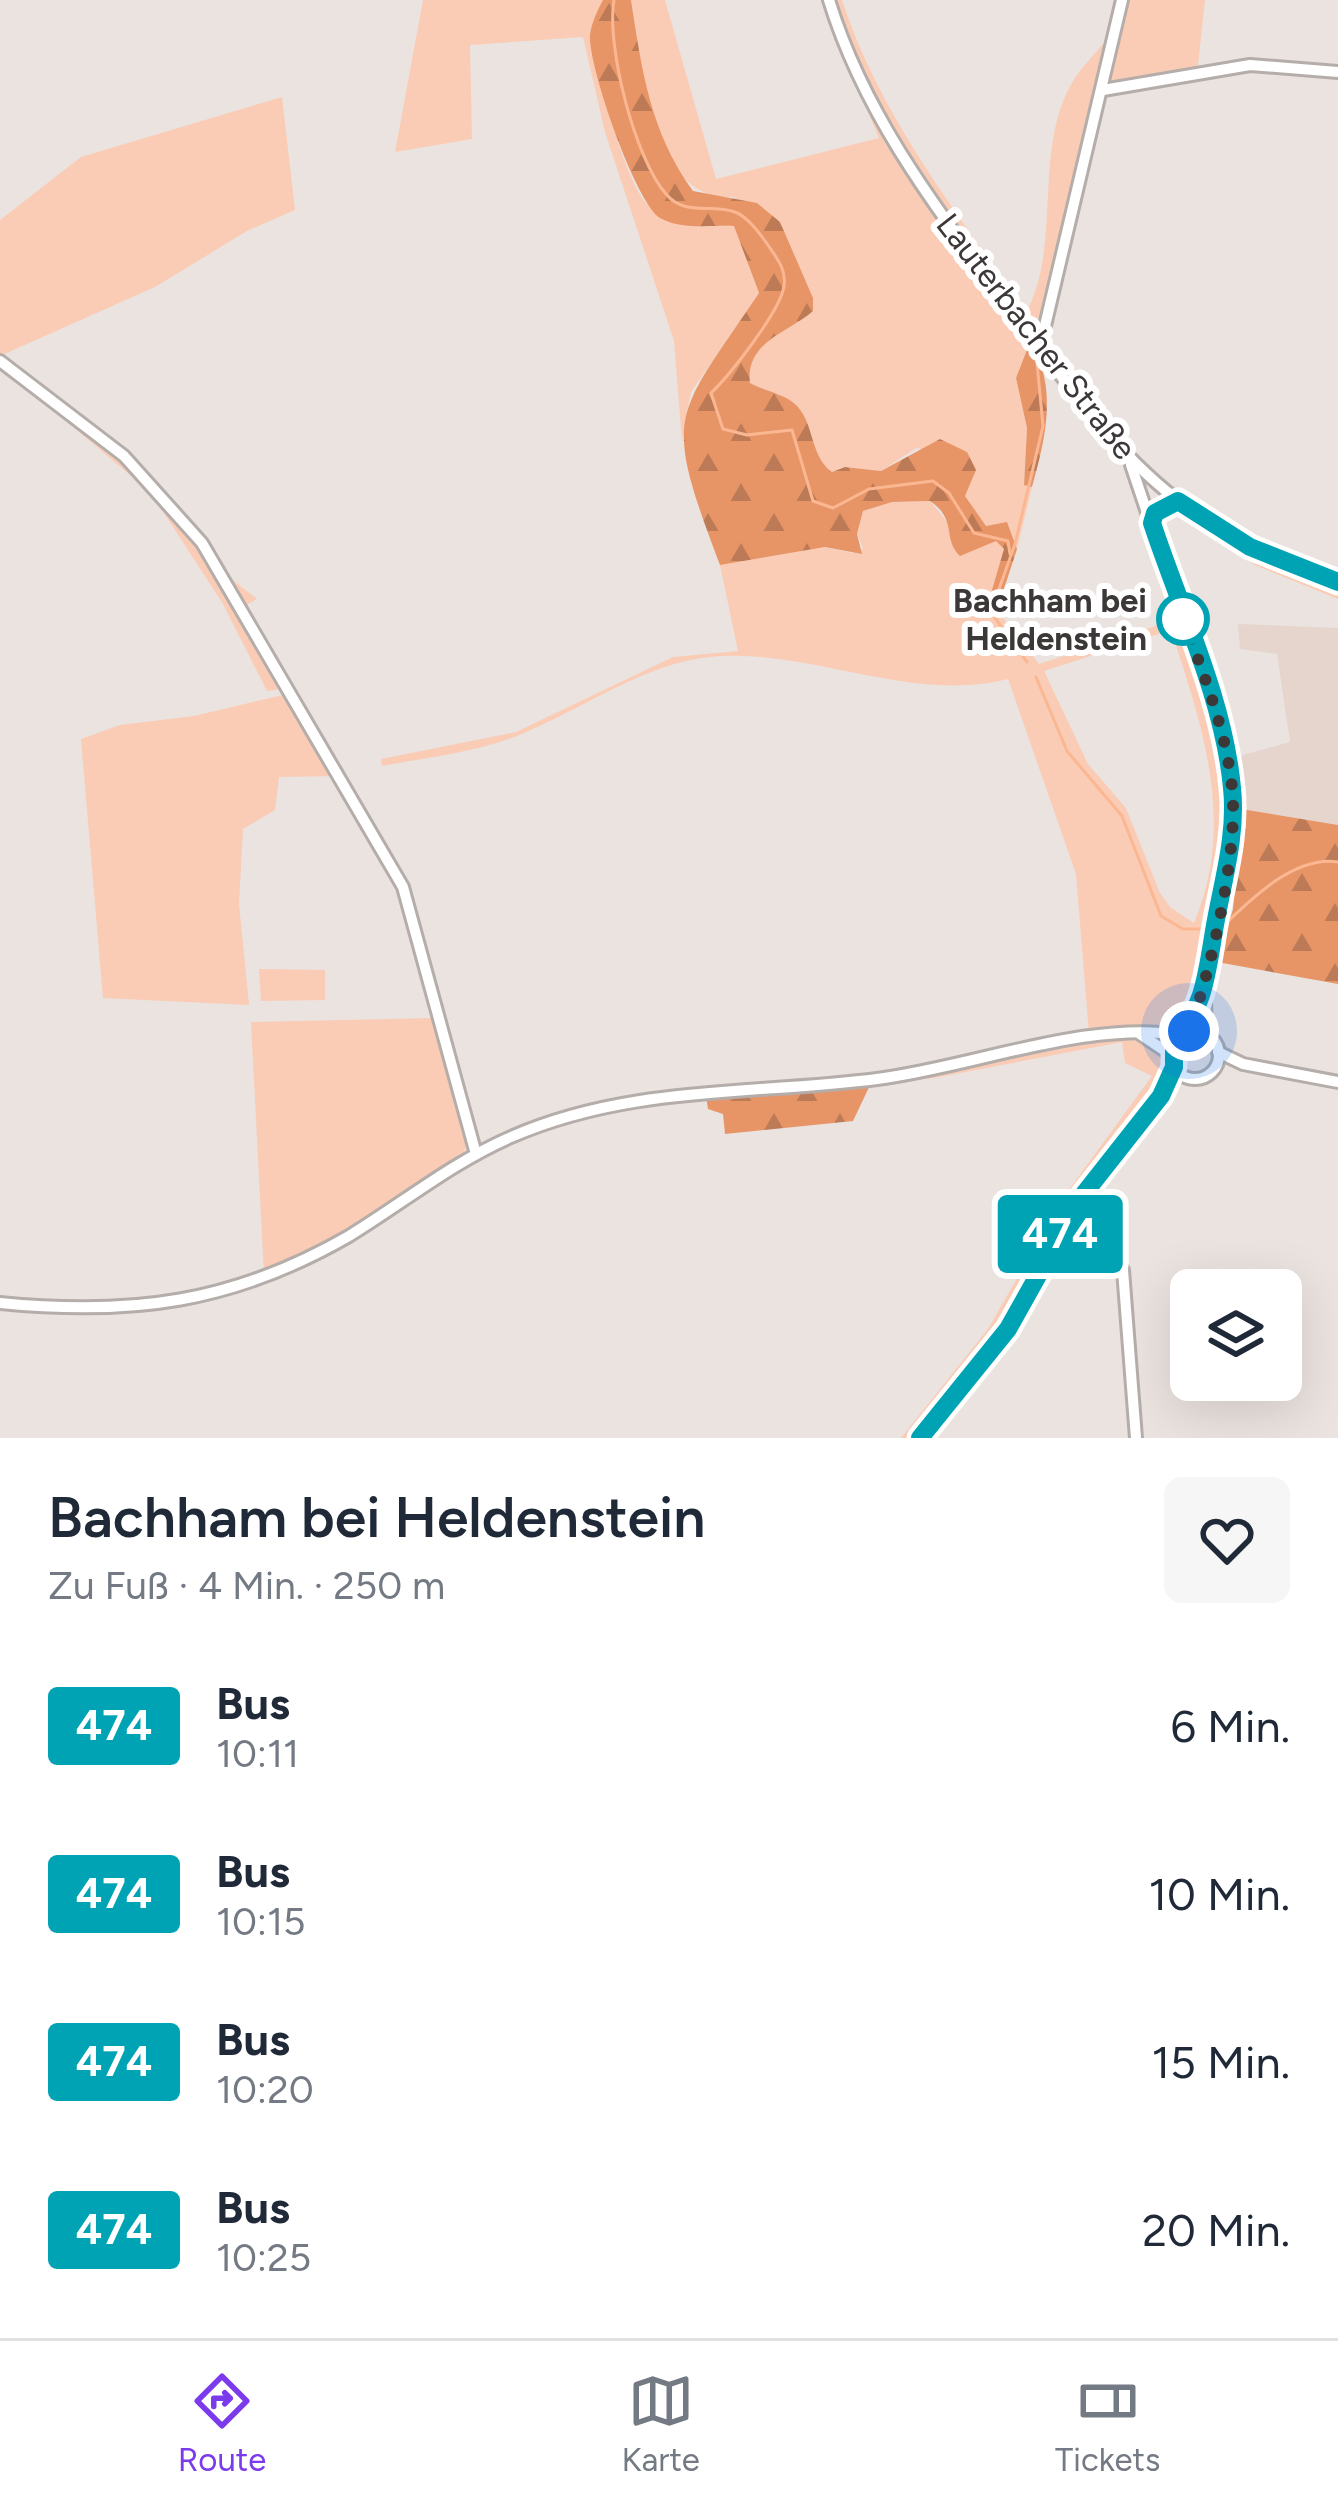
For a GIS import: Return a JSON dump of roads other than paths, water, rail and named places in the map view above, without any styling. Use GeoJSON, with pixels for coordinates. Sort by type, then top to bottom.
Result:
{"type":"FeatureCollection","features":[{"type":"Feature","properties":{"kind":"street","name":"Lauterbacher Straße"},"geometry":{"type":"LineString","coordinates":[[829,0],[864,92],[902,158],[1040,347],[1128,456],[1178,501],[1250,547],[1338,582]]}},
{"type":"Feature","properties":{"kind":"street"},"geometry":{"type":"LineString","coordinates":[[1040,347],[1122,0]]}},
{"type":"Feature","properties":{"kind":"street"},"geometry":{"type":"LineString","coordinates":[[1103,90],[1250,65],[1338,72]]}},
{"type":"Feature","properties":{"kind":"street"},"geometry":{"type":"LineString","coordinates":[[0,361],[124,456],[202,543],[403,887],[476,1154]]}},
{"type":"Feature","properties":{"kind":"street"},"geometry":{"type":"LineString","coordinates":[[1128,456],[1229,771],[1232,828],[1204,989],[1206,1034],[1218,1052],[1243,1064],[1338,1082]]}},
{"type":"Feature","properties":{"kind":"street"},"geometry":{"type":"LineString","coordinates":[[1152,523],[1160,506],[1178,501]]}},
{"type":"Feature","properties":{"kind":"street"},"geometry":{"type":"LineString","coordinates":[[920,1438],[1008,1329],[1065,1225],[1161,1096],[1204,989]]}},
{"type":"Feature","properties":{"kind":"street"},"geometry":{"type":"LineString","coordinates":[[0,1303],[104,1311],[198,1298],[245,1286],[349,1235],[476,1154],[551,1122],[633,1099],[879,1078],[1119,1033],[1206,1034]]}},
{"type":"Feature","properties":{"kind":"street"},"geometry":{"type":"LineString","coordinates":[[1140,1034],[1189,1078]]}},
{"type":"Feature","properties":{"kind":"street"},"geometry":{"type":"LineString","coordinates":[[1214,1068],[1218,1052]]}},
{"type":"Feature","properties":{"kind":"street"},"geometry":{"type":"LineString","coordinates":[[1161,1096],[1214,1068],[1243,1064]]}},
{"type":"Feature","properties":{"kind":"street"},"geometry":{"type":"LineString","coordinates":[[1065,1225],[1109,1249],[1123,1270],[1136,1438]]}},
{"type":"Feature","properties":{"kind":"waterway"},"geometry":{"type":"LineString","coordinates":[[614,0],[614,45],[625,101],[655,178],[673,201],[745,218],[768,245],[784,275],[781,297],[765,326],[711,393],[723,429],[747,435],[792,430],[813,501],[833,508],[869,489],[933,481],[949,493],[974,533],[1008,541],[1010,554]]}},
{"type":"Feature","properties":{"kind":"waterway"},"geometry":{"type":"LineString","coordinates":[[1027,662],[995,618],[993,606],[1015,544],[1043,426],[1037,363]]}},
{"type":"Feature","properties":{"kind":"waterway"},"geometry":{"type":"LineString","coordinates":[[1036,677],[1067,751],[1122,816],[1161,916],[1183,929],[1212,929]]}},
{"type":"Feature","properties":{"kind":"waterway"},"geometry":{"type":"LineString","coordinates":[[1221,928],[1289,873],[1321,862],[1338,862]]}},
{"type":"Feature","properties":{"kind":"place","name":"Bachham bei Heldenstein"},"geometry":{"type":"Point","coordinates":[1183,619]}}]}
